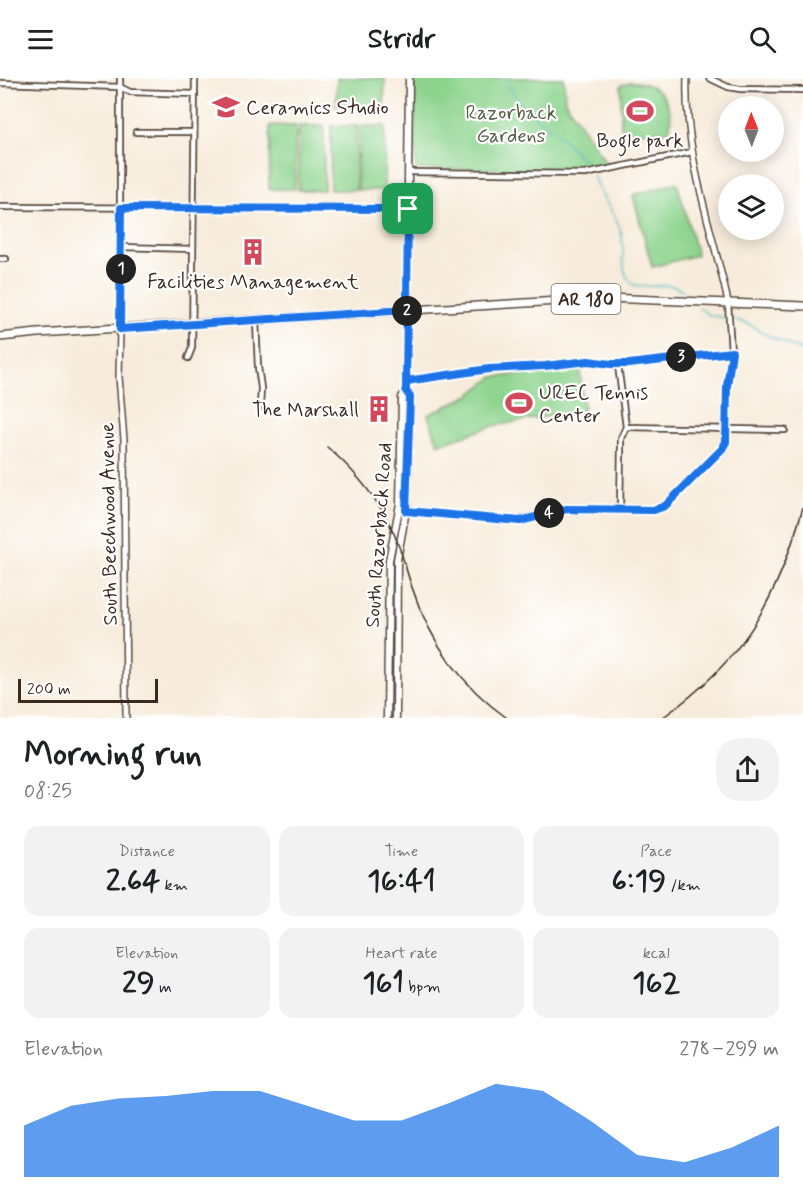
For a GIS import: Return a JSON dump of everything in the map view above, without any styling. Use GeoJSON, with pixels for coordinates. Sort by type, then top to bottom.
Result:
{"type":"FeatureCollection","features":[{"type":"Feature","properties":{"kind":"main road","name":"South Razorback Road"},"geometry":{"type":"LineString","coordinates":[[387,718],[389,560],[399,510],[402,397],[406,391],[409,78]]}},
{"type":"Feature","properties":{"kind":"main road","name":"AR 180"},"geometry":{"type":"LineString","coordinates":[[0,337],[608,298],[803,306]]}},
{"type":"Feature","properties":{"kind":"main road","name":"South Razorback Road"},"geometry":{"type":"LineString","coordinates":[[396,718],[397,560],[406,511],[410,397],[406,391]]}},
{"type":"Feature","properties":{"kind":"street"},"geometry":{"type":"LineString","coordinates":[[120,78],[120,329]]}},
{"type":"Feature","properties":{"kind":"street"},"geometry":{"type":"LineString","coordinates":[[188,358],[192,348],[195,78]]}},
{"type":"Feature","properties":{"kind":"street"},"geometry":{"type":"LineString","coordinates":[[399,510],[520,521],[567,509],[654,510],[665,506],[722,449],[726,442],[727,386],[732,352],[728,302],[692,152],[688,120],[687,78]]}},
{"type":"Feature","properties":{"kind":"street"},"geometry":{"type":"LineString","coordinates":[[709,78],[728,87],[740,89],[803,90]]}},
{"type":"Feature","properties":{"kind":"street"},"geometry":{"type":"LineString","coordinates":[[0,83],[120,87],[130,92],[195,94]]}},
{"type":"Feature","properties":{"kind":"street"},"geometry":{"type":"LineString","coordinates":[[136,132],[194,132]]}},
{"type":"Feature","properties":{"kind":"street"},"geometry":{"type":"LineString","coordinates":[[408,172],[587,173],[692,152]]}},
{"type":"Feature","properties":{"kind":"street"},"geometry":{"type":"LineString","coordinates":[[0,207],[408,209]]}},
{"type":"Feature","properties":{"kind":"street"},"geometry":{"type":"LineString","coordinates":[[121,247],[193,249]]}},
{"type":"Feature","properties":{"kind":"street"},"geometry":{"type":"LineString","coordinates":[[256,321],[261,388],[260,406]]}},
{"type":"Feature","properties":{"kind":"street","name":"South Beechwood Avenue"},"geometry":{"type":"LineString","coordinates":[[120,329],[119,377],[124,440],[126,718]]}},
{"type":"Feature","properties":{"kind":"street"},"geometry":{"type":"LineString","coordinates":[[406,381],[489,369],[588,361],[618,365],[732,352]]}},
{"type":"Feature","properties":{"kind":"street"},"geometry":{"type":"LineString","coordinates":[[618,365],[626,427],[621,444],[620,509]]}},
{"type":"Feature","properties":{"kind":"street"},"geometry":{"type":"LineString","coordinates":[[626,427],[786,430]]}},
{"type":"Feature","properties":{"kind":"green space"},"geometry":{"type":"Polygon","coordinates":[[[337,78],[385,78],[384,108],[336,107],[337,78]]]}},
{"type":"Feature","properties":{"kind":"green space","name":"Razorback Gardens"},"geometry":{"type":"Polygon","coordinates":[[[414,78],[564,78],[565,101],[608,166],[583,170],[416,169],[414,78]]]}},
{"type":"Feature","properties":{"kind":"green space"},"geometry":{"type":"Polygon","coordinates":[[[630,82],[649,85],[663,96],[670,111],[669,131],[625,132],[621,128],[621,85],[630,82]]]}},
{"type":"Feature","properties":{"kind":"green space"},"geometry":{"type":"Polygon","coordinates":[[[270,125],[296,126],[295,189],[269,189],[270,125]]]}},
{"type":"Feature","properties":{"kind":"green space"},"geometry":{"type":"Polygon","coordinates":[[[299,126],[324,126],[324,190],[298,190],[299,126]]]}},
{"type":"Feature","properties":{"kind":"green space"},"geometry":{"type":"Polygon","coordinates":[[[331,126],[356,126],[356,190],[330,190],[331,126]]]}},
{"type":"Feature","properties":{"kind":"green space"},"geometry":{"type":"Polygon","coordinates":[[[359,126],[385,126],[384,190],[358,190],[359,126]]]}},
{"type":"Feature","properties":{"kind":"green space"},"geometry":{"type":"Polygon","coordinates":[[[677,183],[697,255],[652,267],[633,195],[677,183]]]}},
{"type":"Feature","properties":{"kind":"green space","name":"UREC Tennis Center"},"geometry":{"type":"Polygon","coordinates":[[[580,370],[584,410],[493,426],[438,444],[428,415],[470,395],[493,377],[580,370]]]}},
{"type":"Feature","properties":{"kind":"waterway"},"geometry":{"type":"LineString","coordinates":[[506,78],[519,103],[564,140],[591,171]]}},
{"type":"Feature","properties":{"kind":"waterway"},"geometry":{"type":"LineString","coordinates":[[593,175],[620,229],[625,271],[630,282],[641,286],[666,285],[684,291]]}},
{"type":"Feature","properties":{"kind":"waterway"},"geometry":{"type":"LineString","coordinates":[[699,308],[709,315],[725,318]]}},
{"type":"Feature","properties":{"kind":"waterway"},"geometry":{"type":"LineString","coordinates":[[736,320],[749,324],[803,351]]}},
{"type":"Feature","properties":{"kind":"railway"},"geometry":{"type":"LineString","coordinates":[[327,447],[346,464],[384,514],[397,541],[420,609],[450,662],[476,692],[507,718]]}},
{"type":"Feature","properties":{"kind":"railway"},"geometry":{"type":"LineString","coordinates":[[662,718],[715,674],[753,626],[781,572],[803,507]]}},
{"type":"Feature","properties":{"kind":"place","name":"Ceramics Studio"},"geometry":{"type":"Point","coordinates":[226,107]}},
{"type":"Feature","properties":{"kind":"place","name":"Bogle park"},"geometry":{"type":"Point","coordinates":[640,111]}},
{"type":"Feature","properties":{"kind":"place","name":"Facilities Management"},"geometry":{"type":"Point","coordinates":[253,252]}},
{"type":"Feature","properties":{"kind":"place","name":"UREC Tennis Center"},"geometry":{"type":"Point","coordinates":[519,403]}},
{"type":"Feature","properties":{"kind":"place","name":"The Marshall"},"geometry":{"type":"Point","coordinates":[379,409]}},
{"type":"Feature","properties":{"kind":"route"},"geometry":{"type":"LineString","coordinates":[[408,209],[121,208],[120,329],[407,310],[406,381],[416,381],[489,369],[588,361],[629,364],[732,352],[727,386],[726,442],[722,449],[665,506],[654,510],[567,509],[520,521],[406,511],[409,482],[410,397],[406,391],[407,310],[408,209]]}}]}
